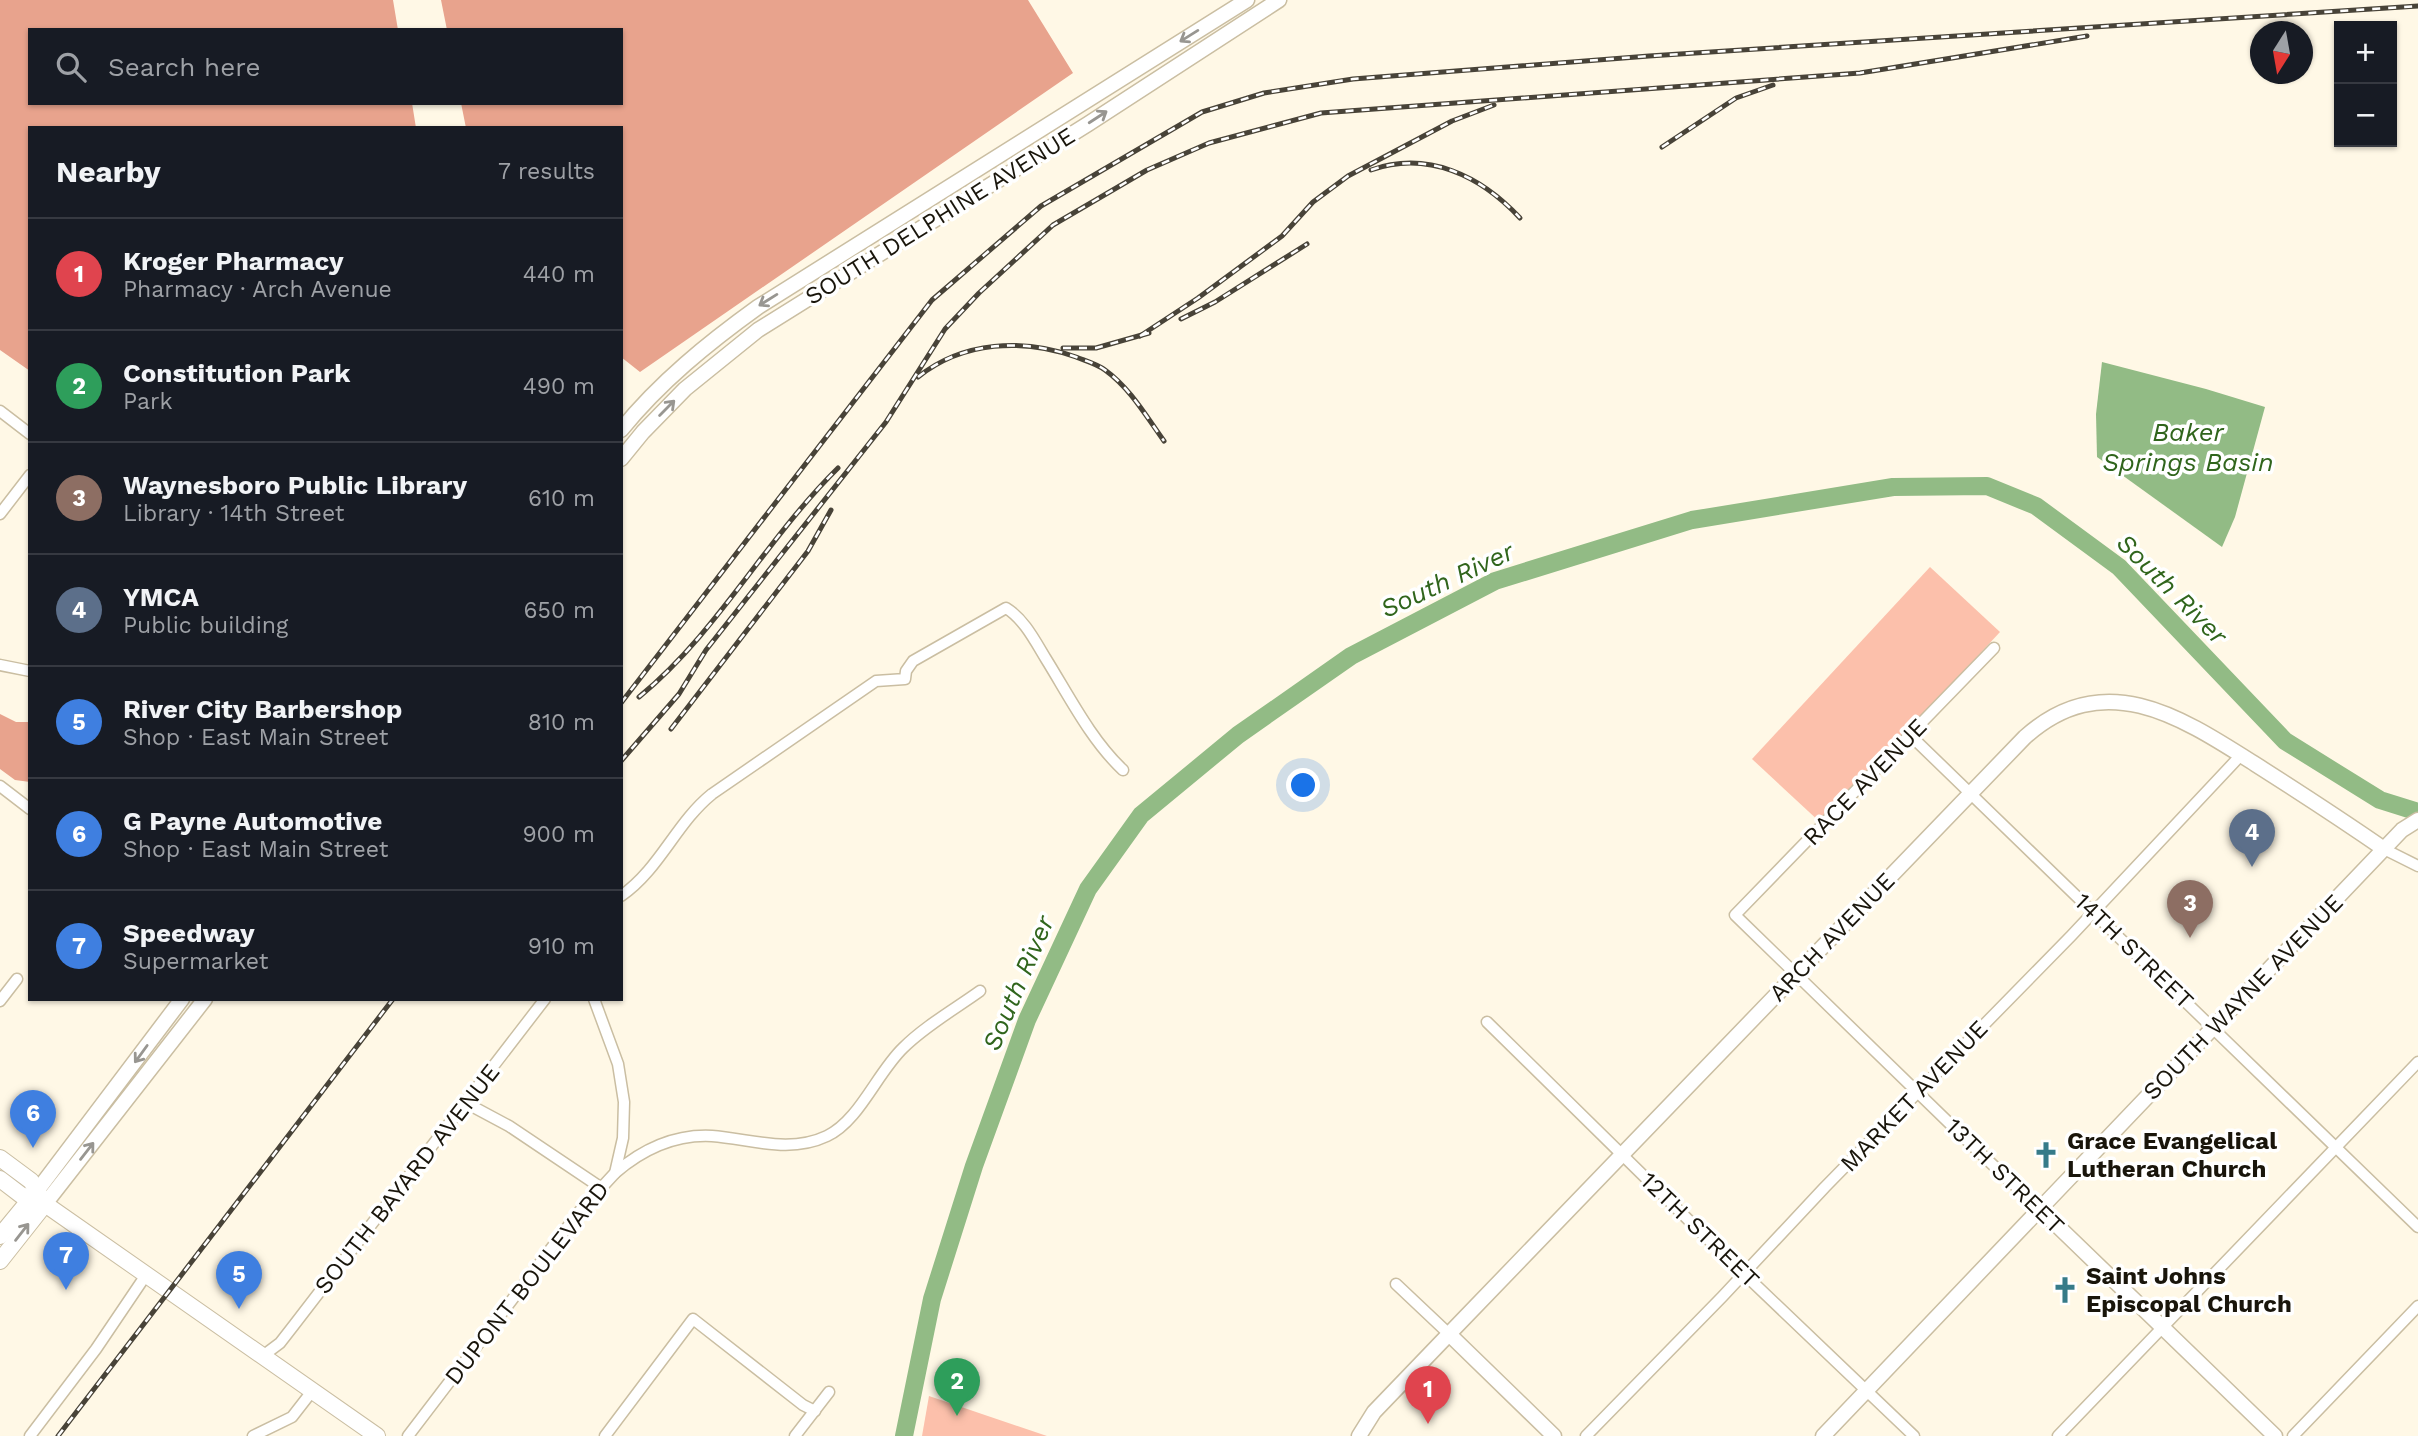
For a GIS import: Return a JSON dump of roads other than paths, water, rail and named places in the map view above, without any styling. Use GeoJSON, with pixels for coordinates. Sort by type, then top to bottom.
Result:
{"type":"FeatureCollection","features":[{"type":"Feature","properties":{"kind":"main road","name":"SOUTH DELPHINE AVENUE"},"geometry":{"type":"LineString","coordinates":[[623,428],[638,409],[695,354],[758,307],[1247,0]]}},
{"type":"Feature","properties":{"kind":"main road","name":"SOUTH DELPHINE AVENUE"},"geometry":{"type":"LineString","coordinates":[[623,457],[685,389],[758,330],[1088,124],[1279,0]]}},
{"type":"Feature","properties":{"kind":"main road","name":"ARCH AVENUE"},"geometry":{"type":"LineString","coordinates":[[1359,1436],[1374,1412],[2039,724],[2064,710],[2087,704],[2129,704],[2164,712],[2188,722],[2241,755],[2384,849]]}},
{"type":"Feature","properties":{"kind":"main road","name":"SOUTH WAYNE AVENUE"},"geometry":{"type":"LineString","coordinates":[[1823,1436],[2402,830],[2418,820]]}},
{"type":"Feature","properties":{"kind":"main road"},"geometry":{"type":"LineString","coordinates":[[0,1261],[37,1198],[181,1001]]}},
{"type":"Feature","properties":{"kind":"main road"},"geometry":{"type":"LineString","coordinates":[[0,1236],[37,1198],[203,1001]]}},
{"type":"Feature","properties":{"kind":"main road"},"geometry":{"type":"LineString","coordinates":[[0,1158],[31,1181],[37,1198]]}},
{"type":"Feature","properties":{"kind":"main road"},"geometry":{"type":"LineString","coordinates":[[0,1179],[21,1195],[37,1198],[377,1436]]}},
{"type":"Feature","properties":{"kind":"main road","name":"13TH STREET"},"geometry":{"type":"LineString","coordinates":[[2040,1209],[2276,1436]]}},
{"type":"Feature","properties":{"kind":"main road"},"geometry":{"type":"LineString","coordinates":[[1449,1334],[1554,1436]]}},
{"type":"Feature","properties":{"kind":"street"},"geometry":{"type":"LineString","coordinates":[[0,411],[28,432]]}},
{"type":"Feature","properties":{"kind":"street"},"geometry":{"type":"LineString","coordinates":[[0,514],[28,478]]}},
{"type":"Feature","properties":{"kind":"street"},"geometry":{"type":"LineString","coordinates":[[623,894],[645,877],[712,794],[876,681],[905,679],[906,671],[913,661],[1006,608],[1027,630],[1088,726],[1123,770]]}},
{"type":"Feature","properties":{"kind":"street","name":"RACE AVENUE"},"geometry":{"type":"LineString","coordinates":[[1735,915],[1994,648]]}},
{"type":"Feature","properties":{"kind":"street"},"geometry":{"type":"LineString","coordinates":[[0,665],[28,671]]}},
{"type":"Feature","properties":{"kind":"street","name":"14TH STREET"},"geometry":{"type":"LineString","coordinates":[[1910,735],[2418,1227]]}},
{"type":"Feature","properties":{"kind":"street","name":"MARKET AVENUE"},"geometry":{"type":"LineString","coordinates":[[1586,1436],[2093,912],[2241,755]]}},
{"type":"Feature","properties":{"kind":"street"},"geometry":{"type":"LineString","coordinates":[[0,786],[28,807]]}},
{"type":"Feature","properties":{"kind":"street"},"geometry":{"type":"LineString","coordinates":[[2384,849],[2418,866]]}},
{"type":"Feature","properties":{"kind":"street","name":"13TH STREET"},"geometry":{"type":"LineString","coordinates":[[1735,915],[2040,1209]]}},
{"type":"Feature","properties":{"kind":"street"},"geometry":{"type":"LineString","coordinates":[[0,1001],[17,979]]}},
{"type":"Feature","properties":{"kind":"street"},"geometry":{"type":"LineString","coordinates":[[615,1173],[645,1151],[692,1136],[788,1145],[828,1136],[848,1118],[903,1048],[980,991]]}},
{"type":"Feature","properties":{"kind":"street","name":"SOUTH BAYARD AVENUE"},"geometry":{"type":"LineString","coordinates":[[264,1355],[279,1343],[294,1325],[543,1001]]}},
{"type":"Feature","properties":{"kind":"street","name":"DUPONT BOULEVARD"},"geometry":{"type":"LineString","coordinates":[[408,1436],[600,1187],[615,1173],[623,1138],[624,1102],[618,1065],[595,1001]]}},
{"type":"Feature","properties":{"kind":"street","name":"12TH STREET"},"geometry":{"type":"LineString","coordinates":[[1487,1022],[1914,1436]]}},
{"type":"Feature","properties":{"kind":"street"},"geometry":{"type":"LineString","coordinates":[[2058,1436],[2418,1062]]}},
{"type":"Feature","properties":{"kind":"street"},"geometry":{"type":"LineString","coordinates":[[466,1103],[509,1126],[600,1187]]}},
{"type":"Feature","properties":{"kind":"street"},"geometry":{"type":"LineString","coordinates":[[30,1436],[96,1349],[146,1275]]}},
{"type":"Feature","properties":{"kind":"street"},"geometry":{"type":"LineString","coordinates":[[1396,1283],[1449,1334]]}},
{"type":"Feature","properties":{"kind":"street"},"geometry":{"type":"LineString","coordinates":[[2293,1436],[2418,1306]]}},
{"type":"Feature","properties":{"kind":"street"},"geometry":{"type":"LineString","coordinates":[[605,1436],[693,1319],[803,1405],[815,1411]]}},
{"type":"Feature","properties":{"kind":"street"},"geometry":{"type":"LineString","coordinates":[[253,1436],[292,1417],[313,1390]]}},
{"type":"Feature","properties":{"kind":"street"},"geometry":{"type":"LineString","coordinates":[[795,1436],[829,1392]]}},
{"type":"Feature","properties":{"kind":"water","name":"Baker Springs Basin"},"geometry":{"type":"Polygon","coordinates":[[[2102,362],[2265,407],[2235,517],[2222,547],[2097,457],[2096,414],[2102,362]]]}},
{"type":"Feature","properties":{"kind":"waterway","name":"South River"},"geometry":{"type":"LineString","coordinates":[[904,1436],[932,1299],[974,1166],[1027,1020],[1088,889],[1141,815],[1238,735],[1351,656],[1495,581],[1692,520],[1893,487],[1987,486],[2036,506],[2119,567],[2285,741],[2380,800],[2418,812]]}},
{"type":"Feature","properties":{"kind":"railway"},"geometry":{"type":"LineString","coordinates":[[623,700],[932,300],[1041,206],[1202,112],[1264,93],[1353,79],[1649,56],[2418,6]]}},
{"type":"Feature","properties":{"kind":"railway"},"geometry":{"type":"LineString","coordinates":[[623,759],[679,694],[706,650],[886,422],[945,329],[979,293],[1053,225],[1147,170],[1209,143],[1321,113],[1860,73],[2087,36]]}},
{"type":"Feature","properties":{"kind":"railway"},"geometry":{"type":"LineString","coordinates":[[1662,147],[1736,98],[1773,85]]}},
{"type":"Feature","properties":{"kind":"railway"},"geometry":{"type":"LineString","coordinates":[[1140,336],[1198,298],[1282,236],[1313,202],[1348,176],[1452,121],[1494,105]]}},
{"type":"Feature","properties":{"kind":"railway"},"geometry":{"type":"LineString","coordinates":[[1371,170],[1413,163],[1452,171],[1488,190],[1520,218]]}},
{"type":"Feature","properties":{"kind":"railway"},"geometry":{"type":"LineString","coordinates":[[1181,319],[1215,302],[1307,244]]}},
{"type":"Feature","properties":{"kind":"railway"},"geometry":{"type":"LineString","coordinates":[[1063,348],[1096,348],[1149,333]]}},
{"type":"Feature","properties":{"kind":"railway"},"geometry":{"type":"LineString","coordinates":[[918,377],[954,356],[994,346],[1015,345],[1056,351],[1095,364],[1114,377],[1137,403],[1164,441]]}},
{"type":"Feature","properties":{"kind":"railway"},"geometry":{"type":"LineString","coordinates":[[639,697],[693,644],[787,525],[838,468]]}},
{"type":"Feature","properties":{"kind":"railway"},"geometry":{"type":"LineString","coordinates":[[671,729],[808,551],[831,510]]}},
{"type":"Feature","properties":{"kind":"railway"},"geometry":{"type":"LineString","coordinates":[[58,1436],[391,1001]]}},
{"type":"Feature","properties":{"kind":"place","name":"YMCA"},"geometry":{"type":"Point","coordinates":[2252,867]}},
{"type":"Feature","properties":{"kind":"place","name":"Waynesboro Public Library"},"geometry":{"type":"Point","coordinates":[2190,938]}},
{"type":"Feature","properties":{"kind":"place","name":"G Payne Automotive"},"geometry":{"type":"Point","coordinates":[33,1148]}},
{"type":"Feature","properties":{"kind":"place","name":"Grace Evangelical Lutheran Church"},"geometry":{"type":"Point","coordinates":[2046,1155]}},
{"type":"Feature","properties":{"kind":"place","name":"Speedway"},"geometry":{"type":"Point","coordinates":[66,1290]}},
{"type":"Feature","properties":{"kind":"place","name":"Saint Johns Episcopal Church"},"geometry":{"type":"Point","coordinates":[2065,1290]}},
{"type":"Feature","properties":{"kind":"place","name":"River City Barbershop"},"geometry":{"type":"Point","coordinates":[239,1309]}},
{"type":"Feature","properties":{"kind":"place","name":"Constitution Park"},"geometry":{"type":"Point","coordinates":[957,1416]}},
{"type":"Feature","properties":{"kind":"place","name":"Kroger Pharmacy"},"geometry":{"type":"Point","coordinates":[1428,1424]}}]}
